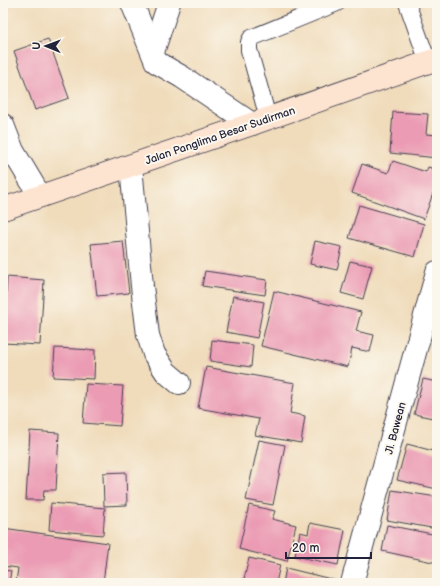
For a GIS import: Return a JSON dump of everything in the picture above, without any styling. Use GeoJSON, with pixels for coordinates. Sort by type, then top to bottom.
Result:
{"type":"FeatureCollection","features":[{"type":"Feature","properties":{"kind":"main road","name":"Jalan Panglima Besar Sudirman"},"geometry":{"type":"LineString","coordinates":[[3,209],[432,61]]}},
{"type":"Feature","properties":{"kind":"street"},"geometry":{"type":"LineString","coordinates":[[132,3],[154,57],[182,77],[260,121]]}},
{"type":"Feature","properties":{"kind":"street"},"geometry":{"type":"LineString","coordinates":[[154,57],[169,3]]}},
{"type":"Feature","properties":{"kind":"street"},"geometry":{"type":"LineString","coordinates":[[3,125],[8,152],[40,196]]}},
{"type":"Feature","properties":{"kind":"street"},"geometry":{"type":"LineString","coordinates":[[130,166],[148,335],[154,354],[166,372],[179,383]]}},
{"type":"Feature","properties":{"kind":"street","name":"Jl. Bawean"},"geometry":{"type":"LineString","coordinates":[[352,583],[437,272]]}},
{"type":"Feature","properties":{"kind":"lane"},"geometry":{"type":"LineString","coordinates":[[260,121],[249,50],[249,42],[251,38],[337,3]]}},
{"type":"Feature","properties":{"kind":"lane"},"geometry":{"type":"LineString","coordinates":[[407,3],[432,61]]}},
{"type":"Feature","properties":{"kind":"building"},"geometry":{"type":"Polygon","coordinates":[[[48,39],[69,98],[35,110],[14,51],[48,39]]]}},
{"type":"Feature","properties":{"kind":"building"},"geometry":{"type":"Polygon","coordinates":[[[393,112],[428,114],[426,134],[437,135],[437,158],[390,153],[393,112]]]}},
{"type":"Feature","properties":{"kind":"building"},"geometry":{"type":"Polygon","coordinates":[[[393,161],[426,172],[428,167],[437,170],[437,182],[424,219],[352,193],[362,164],[388,173],[393,161]]]}},
{"type":"Feature","properties":{"kind":"building"},"geometry":{"type":"Polygon","coordinates":[[[359,205],[424,224],[415,257],[349,238],[359,205]]]}},
{"type":"Feature","properties":{"kind":"building"},"geometry":{"type":"Polygon","coordinates":[[[123,241],[129,293],[97,296],[91,244],[123,241]]]}},
{"type":"Feature","properties":{"kind":"building"},"geometry":{"type":"Polygon","coordinates":[[[315,241],[342,247],[337,270],[310,264],[315,241]]]}},
{"type":"Feature","properties":{"kind":"building"},"geometry":{"type":"Polygon","coordinates":[[[350,261],[372,266],[363,299],[341,293],[350,261]]]}},
{"type":"Feature","properties":{"kind":"building"},"geometry":{"type":"Polygon","coordinates":[[[205,271],[267,280],[265,295],[202,286],[205,271]]]}},
{"type":"Feature","properties":{"kind":"building"},"geometry":{"type":"Polygon","coordinates":[[[7,277],[44,280],[40,345],[3,343],[3,298],[6,298],[7,277]]]}},
{"type":"Feature","properties":{"kind":"building"},"geometry":{"type":"Polygon","coordinates":[[[274,291],[361,312],[356,331],[374,335],[370,352],[352,348],[348,367],[261,346],[274,291]]]}},
{"type":"Feature","properties":{"kind":"building"},"geometry":{"type":"Polygon","coordinates":[[[233,296],[264,302],[257,338],[226,332],[233,296]]]}},
{"type":"Feature","properties":{"kind":"building"},"geometry":{"type":"Polygon","coordinates":[[[212,340],[253,345],[251,367],[210,361],[212,340]]]}},
{"type":"Feature","properties":{"kind":"building"},"geometry":{"type":"Polygon","coordinates":[[[55,348],[95,350],[94,379],[53,377],[55,348]]]}},
{"type":"Feature","properties":{"kind":"building"},"geometry":{"type":"Polygon","coordinates":[[[206,367],[295,383],[290,413],[305,416],[301,443],[255,435],[259,419],[198,408],[206,367]]]}},
{"type":"Feature","properties":{"kind":"building"},"geometry":{"type":"Polygon","coordinates":[[[423,379],[437,382],[437,419],[414,414],[423,379]]]}},
{"type":"Feature","properties":{"kind":"building"},"geometry":{"type":"Polygon","coordinates":[[[86,384],[123,386],[120,426],[83,423],[86,384]]]}},
{"type":"Feature","properties":{"kind":"building"},"geometry":{"type":"Polygon","coordinates":[[[30,431],[59,433],[56,490],[44,490],[43,500],[26,500],[30,431]]]}},
{"type":"Feature","properties":{"kind":"building"},"geometry":{"type":"Polygon","coordinates":[[[259,440],[285,445],[273,505],[246,500],[259,440]]]}},
{"type":"Feature","properties":{"kind":"building"},"geometry":{"type":"Polygon","coordinates":[[[407,444],[437,452],[437,489],[397,480],[407,444]]]}},
{"type":"Feature","properties":{"kind":"building"},"geometry":{"type":"Polygon","coordinates":[[[126,472],[127,505],[104,506],[103,473],[126,472]]]}},
{"type":"Feature","properties":{"kind":"building"},"geometry":{"type":"Polygon","coordinates":[[[392,490],[437,497],[437,529],[387,520],[392,490]]]}},
{"type":"Feature","properties":{"kind":"building"},"geometry":{"type":"Polygon","coordinates":[[[51,503],[105,508],[103,535],[49,530],[51,503]]]}},
{"type":"Feature","properties":{"kind":"building"},"geometry":{"type":"Polygon","coordinates":[[[249,505],[275,511],[272,519],[296,525],[287,561],[239,549],[249,505]]]}},
{"type":"Feature","properties":{"kind":"building"},"geometry":{"type":"Polygon","coordinates":[[[310,523],[345,530],[338,565],[295,556],[300,532],[308,534],[310,523]]]}},
{"type":"Feature","properties":{"kind":"building"},"geometry":{"type":"Polygon","coordinates":[[[387,525],[437,535],[437,563],[382,551],[387,525]]]}},
{"type":"Feature","properties":{"kind":"building"},"geometry":{"type":"Polygon","coordinates":[[[3,528],[108,543],[103,583],[16,582],[18,568],[3,566],[3,528]]]}},
{"type":"Feature","properties":{"kind":"building"},"geometry":{"type":"Polygon","coordinates":[[[249,558],[280,565],[276,583],[243,583],[249,558]]]}},
{"type":"Feature","properties":{"kind":"building"},"geometry":{"type":"Polygon","coordinates":[[[286,568],[335,580],[334,583],[283,583],[286,568]]]}},
{"type":"Feature","properties":{"kind":"building"},"geometry":{"type":"Polygon","coordinates":[[[3,570],[11,571],[9,583],[3,583],[3,570]]]}}]}
